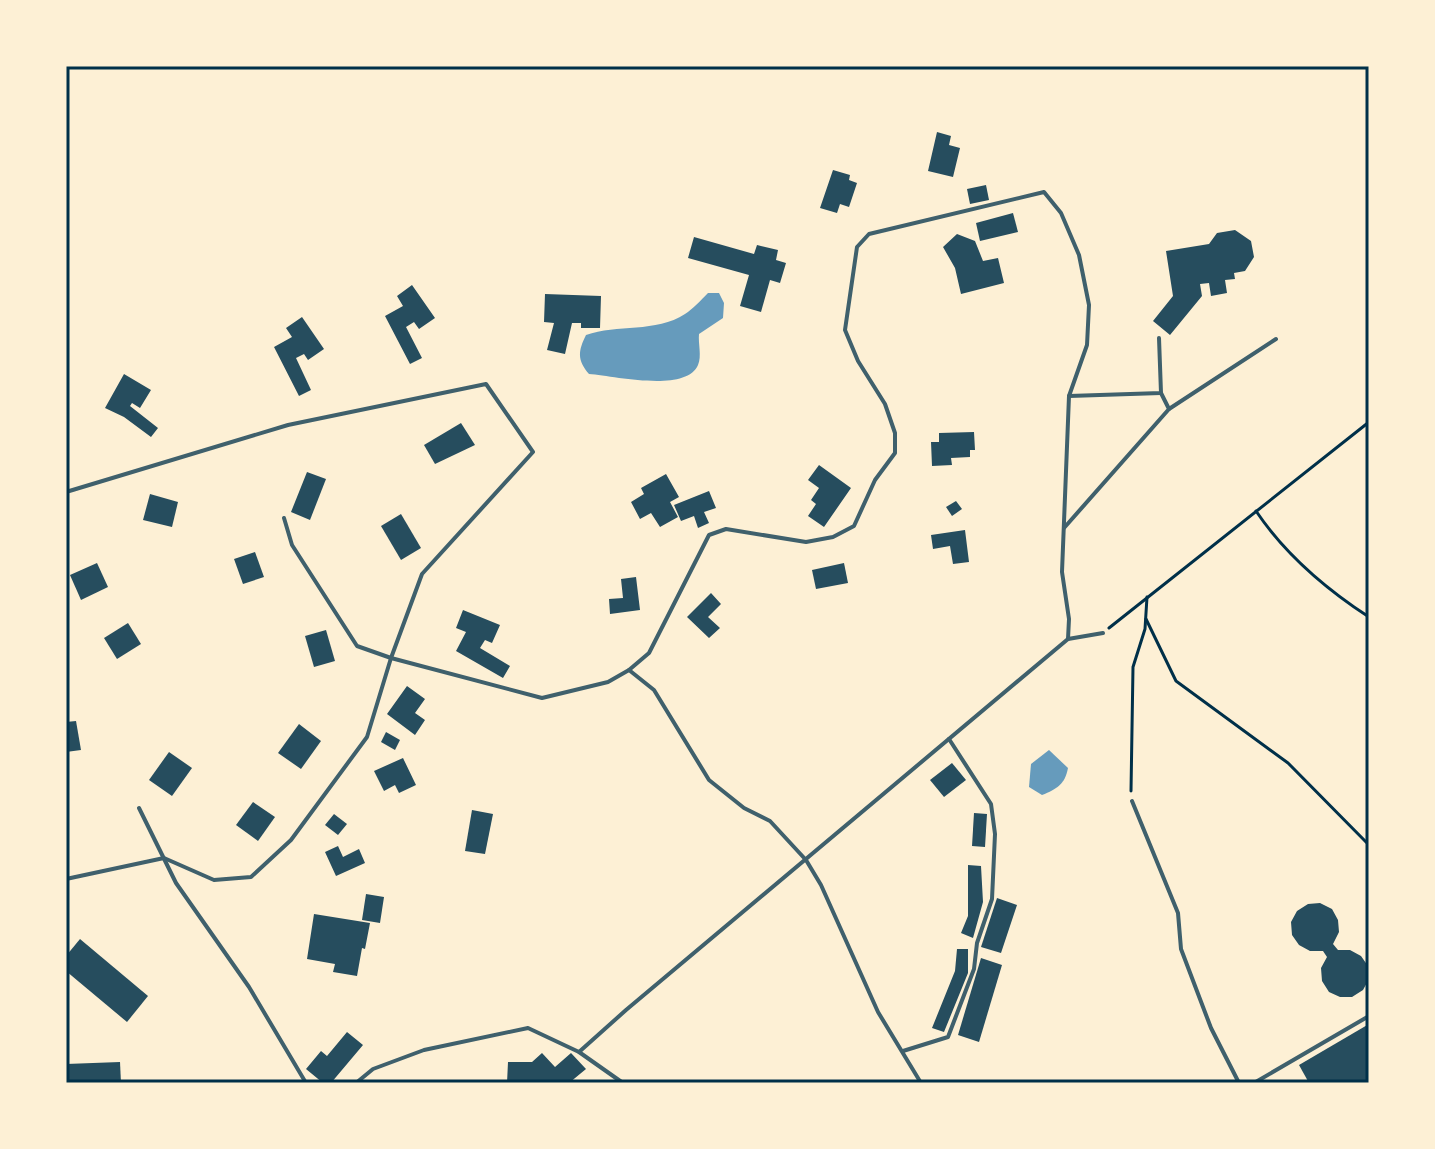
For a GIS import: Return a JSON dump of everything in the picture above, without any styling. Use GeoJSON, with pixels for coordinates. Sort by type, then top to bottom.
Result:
{"type":"FeatureCollection","features":[{"type":"Feature","properties":{"kind":"lane"},"geometry":{"type":"LineString","coordinates":[[284,518],[292,545],[357,646],[542,698],[608,682],[649,653],[709,535],[726,529],[806,542],[833,537],[854,526],[875,480],[895,453],[895,433],[885,404],[858,361],[845,330],[857,247],[869,234],[1044,192],[1061,213],[1079,255],[1089,305],[1087,345],[1069,396],[1062,572],[1069,619],[1068,639]]}},
{"type":"Feature","properties":{"kind":"lane"},"geometry":{"type":"LineString","coordinates":[[1159,338],[1161,393],[1169,409]]}},
{"type":"Feature","properties":{"kind":"lane"},"geometry":{"type":"LineString","coordinates":[[1063,529],[1169,409],[1276,339]]}},
{"type":"Feature","properties":{"kind":"lane"},"geometry":{"type":"LineString","coordinates":[[66,492],[288,425],[486,384],[533,452],[422,574],[391,658],[367,737],[291,840],[251,877],[214,880],[164,858],[66,879]]}},
{"type":"Feature","properties":{"kind":"lane"},"geometry":{"type":"LineString","coordinates":[[1069,396],[1161,393]]}},
{"type":"Feature","properties":{"kind":"lane"},"geometry":{"type":"LineString","coordinates":[[579,1052],[1068,639],[1103,633]]}},
{"type":"Feature","properties":{"kind":"lane"},"geometry":{"type":"LineString","coordinates":[[629,670],[654,690],[709,780],[744,808],[770,821],[806,860],[821,885],[878,1012],[921,1083]]}},
{"type":"Feature","properties":{"kind":"lane"},"geometry":{"type":"LineString","coordinates":[[902,1052],[948,1037],[974,969],[977,943],[992,899],[995,834],[991,804],[949,739]]}},
{"type":"Feature","properties":{"kind":"lane"},"geometry":{"type":"LineString","coordinates":[[1132,801],[1178,913],[1181,949],[1211,1028],[1239,1083]]}},
{"type":"Feature","properties":{"kind":"lane"},"geometry":{"type":"LineString","coordinates":[[139,808],[176,883],[249,987],[306,1083]]}},
{"type":"Feature","properties":{"kind":"lane"},"geometry":{"type":"LineString","coordinates":[[1254,1083],[1369,1016]]}},
{"type":"Feature","properties":{"kind":"lane"},"geometry":{"type":"LineString","coordinates":[[356,1083],[373,1069],[424,1050],[528,1028],[579,1052],[623,1083]]}},
{"type":"Feature","properties":{"kind":"path"},"geometry":{"type":"LineString","coordinates":[[1103,633],[1369,422]]}},
{"type":"Feature","properties":{"kind":"path"},"geometry":{"type":"LineString","coordinates":[[1256,511],[1285,549],[1316,578],[1369,617]]}},
{"type":"Feature","properties":{"kind":"path"},"geometry":{"type":"LineString","coordinates":[[1132,801],[1133,667],[1146,619],[1147,597]]}},
{"type":"Feature","properties":{"kind":"path"},"geometry":{"type":"LineString","coordinates":[[1146,619],[1176,681],[1288,763],[1369,845]]}},
{"type":"Feature","properties":{"kind":"water"},"geometry":{"type":"Polygon","coordinates":[[[708,293],[719,293],[724,303],[723,318],[699,334],[699,361],[691,374],[665,381],[649,381],[589,374],[582,364],[581,346],[586,335],[674,320],[688,312],[708,293]]]}},
{"type":"Feature","properties":{"kind":"water"},"geometry":{"type":"Polygon","coordinates":[[[1049,750],[1068,768],[1060,785],[1042,795],[1029,787],[1031,764],[1049,750]]]}},
{"type":"Feature","properties":{"kind":"building"},"geometry":{"type":"Polygon","coordinates":[[[937,132],[951,136],[949,145],[960,148],[953,177],[928,171],[937,132]]]}},
{"type":"Feature","properties":{"kind":"building"},"geometry":{"type":"Polygon","coordinates":[[[833,170],[850,175],[849,180],[857,183],[849,207],[840,204],[837,213],[820,208],[833,170]]]}},
{"type":"Feature","properties":{"kind":"building"},"geometry":{"type":"Polygon","coordinates":[[[986,185],[989,200],[970,204],[967,189],[986,185]]]}},
{"type":"Feature","properties":{"kind":"building"},"geometry":{"type":"Polygon","coordinates":[[[1013,213],[1018,232],[980,241],[976,223],[1013,213]]]}},
{"type":"Feature","properties":{"kind":"building"},"geometry":{"type":"Polygon","coordinates":[[[1235,230],[1251,241],[1254,257],[1245,271],[1234,273],[1235,279],[1225,280],[1227,293],[1211,296],[1209,283],[1200,284],[1202,296],[1170,335],[1153,321],[1173,296],[1166,251],[1209,244],[1217,233],[1235,230]]]}},
{"type":"Feature","properties":{"kind":"building"},"geometry":{"type":"Polygon","coordinates":[[[957,234],[975,241],[983,261],[998,258],[1004,283],[961,294],[955,268],[943,247],[957,234]]]}},
{"type":"Feature","properties":{"kind":"building"},"geometry":{"type":"Polygon","coordinates":[[[694,237],[754,254],[757,245],[778,250],[776,260],[786,263],[780,283],[770,280],[761,312],[740,306],[749,275],[688,258],[694,237]]]}},
{"type":"Feature","properties":{"kind":"building"},"geometry":{"type":"Polygon","coordinates":[[[412,285],[435,318],[419,329],[414,322],[406,327],[422,358],[410,364],[385,316],[403,306],[397,296],[412,285]]]}},
{"type":"Feature","properties":{"kind":"building"},"geometry":{"type":"Polygon","coordinates":[[[545,294],[601,296],[600,328],[581,328],[581,323],[572,323],[565,354],[547,350],[554,323],[544,322],[545,294]]]}},
{"type":"Feature","properties":{"kind":"building"},"geometry":{"type":"Polygon","coordinates":[[[302,317],[324,349],[308,360],[304,354],[296,358],[311,390],[299,396],[274,347],[292,337],[286,328],[302,317]]]}},
{"type":"Feature","properties":{"kind":"building"},"geometry":{"type":"Polygon","coordinates":[[[124,374],[151,390],[140,408],[132,403],[130,406],[158,428],[151,437],[124,417],[105,408],[124,374]]]}},
{"type":"Feature","properties":{"kind":"building"},"geometry":{"type":"Polygon","coordinates":[[[461,423],[475,445],[435,464],[424,445],[461,423]]]}},
{"type":"Feature","properties":{"kind":"building"},"geometry":{"type":"Polygon","coordinates":[[[974,432],[975,450],[970,450],[970,457],[951,458],[952,465],[932,466],[931,442],[939,442],[939,433],[974,432]]]}},
{"type":"Feature","properties":{"kind":"building"},"geometry":{"type":"Polygon","coordinates":[[[819,465],[851,488],[824,527],[808,516],[816,504],[811,500],[819,488],[808,480],[819,465]]]}},
{"type":"Feature","properties":{"kind":"building"},"geometry":{"type":"Polygon","coordinates":[[[307,472],[326,479],[310,520],[291,512],[307,472]]]}},
{"type":"Feature","properties":{"kind":"building"},"geometry":{"type":"Polygon","coordinates":[[[666,474],[679,497],[670,502],[678,517],[660,527],[651,513],[640,519],[631,502],[644,494],[641,488],[666,474]]]}},
{"type":"Feature","properties":{"kind":"building"},"geometry":{"type":"Polygon","coordinates":[[[709,491],[716,508],[704,512],[709,523],[698,528],[694,516],[681,521],[674,505],[709,491]]]}},
{"type":"Feature","properties":{"kind":"building"},"geometry":{"type":"Polygon","coordinates":[[[150,494],[178,502],[172,527],[143,520],[150,494]]]}},
{"type":"Feature","properties":{"kind":"building"},"geometry":{"type":"Polygon","coordinates":[[[956,501],[962,509],[952,516],[946,507],[956,501]]]}},
{"type":"Feature","properties":{"kind":"building"},"geometry":{"type":"Polygon","coordinates":[[[401,514],[421,548],[401,560],[381,526],[401,514]]]}},
{"type":"Feature","properties":{"kind":"building"},"geometry":{"type":"Polygon","coordinates":[[[965,530],[969,562],[953,564],[950,546],[933,549],[931,535],[965,530]]]}},
{"type":"Feature","properties":{"kind":"building"},"geometry":{"type":"Polygon","coordinates":[[[255,552],[264,577],[243,584],[234,559],[255,552]]]}},
{"type":"Feature","properties":{"kind":"building"},"geometry":{"type":"Polygon","coordinates":[[[97,563],[108,587],[81,600],[70,575],[97,563]]]}},
{"type":"Feature","properties":{"kind":"building"},"geometry":{"type":"Polygon","coordinates":[[[844,563],[848,583],[816,589],[812,570],[844,563]]]}},
{"type":"Feature","properties":{"kind":"building"},"geometry":{"type":"Polygon","coordinates":[[[636,577],[640,610],[610,614],[609,599],[623,598],[621,579],[636,577]]]}},
{"type":"Feature","properties":{"kind":"building"},"geometry":{"type":"Polygon","coordinates":[[[711,593],[721,604],[708,617],[720,628],[709,638],[687,617],[711,593]]]}},
{"type":"Feature","properties":{"kind":"building"},"geometry":{"type":"Polygon","coordinates":[[[463,610],[500,625],[492,643],[485,640],[480,648],[510,666],[503,678],[456,651],[466,632],[456,628],[463,610]]]}},
{"type":"Feature","properties":{"kind":"building"},"geometry":{"type":"Polygon","coordinates":[[[128,623],[141,644],[117,659],[104,638],[128,623]]]}},
{"type":"Feature","properties":{"kind":"building"},"geometry":{"type":"Polygon","coordinates":[[[326,630],[335,661],[314,667],[305,636],[326,630]]]}},
{"type":"Feature","properties":{"kind":"building"},"geometry":{"type":"Polygon","coordinates":[[[407,686],[425,699],[415,713],[425,720],[415,735],[387,714],[407,686]]]}},
{"type":"Feature","properties":{"kind":"building"},"geometry":{"type":"Polygon","coordinates":[[[76,721],[81,750],[66,752],[66,722],[76,721]]]}},
{"type":"Feature","properties":{"kind":"building"},"geometry":{"type":"Polygon","coordinates":[[[299,724],[321,741],[301,769],[278,753],[299,724]]]}},
{"type":"Feature","properties":{"kind":"building"},"geometry":{"type":"Polygon","coordinates":[[[386,732],[400,740],[395,750],[381,742],[386,732]]]}},
{"type":"Feature","properties":{"kind":"building"},"geometry":{"type":"Polygon","coordinates":[[[169,752],[192,768],[172,796],[149,780],[169,752]]]}},
{"type":"Feature","properties":{"kind":"building"},"geometry":{"type":"Polygon","coordinates":[[[403,758],[416,785],[399,793],[395,785],[384,791],[374,771],[403,758]]]}},
{"type":"Feature","properties":{"kind":"building"},"geometry":{"type":"Polygon","coordinates":[[[952,763],[966,780],[944,797],[930,780],[952,763]]]}},
{"type":"Feature","properties":{"kind":"building"},"geometry":{"type":"Polygon","coordinates":[[[253,802],[275,817],[258,841],[236,825],[253,802]]]}},
{"type":"Feature","properties":{"kind":"building"},"geometry":{"type":"Polygon","coordinates":[[[472,810],[493,814],[485,854],[465,851],[472,810]]]}},
{"type":"Feature","properties":{"kind":"building"},"geometry":{"type":"Polygon","coordinates":[[[974,813],[987,814],[985,847],[972,846],[974,813]]]}},
{"type":"Feature","properties":{"kind":"building"},"geometry":{"type":"Polygon","coordinates":[[[334,814],[347,824],[338,835],[325,825],[334,814]]]}},
{"type":"Feature","properties":{"kind":"building"},"geometry":{"type":"Polygon","coordinates":[[[338,846],[343,857],[359,849],[365,863],[336,876],[325,852],[338,846]]]}},
{"type":"Feature","properties":{"kind":"building"},"geometry":{"type":"Polygon","coordinates":[[[968,865],[981,866],[983,902],[973,938],[961,933],[968,916],[968,865]]]}},
{"type":"Feature","properties":{"kind":"building"},"geometry":{"type":"Polygon","coordinates":[[[366,894],[384,897],[380,923],[362,920],[366,894]]]}},
{"type":"Feature","properties":{"kind":"building"},"geometry":{"type":"Polygon","coordinates":[[[997,898],[1017,905],[1001,953],[981,947],[997,898]]]}},
{"type":"Feature","properties":{"kind":"building"},"geometry":{"type":"Polygon","coordinates":[[[1320,903],[1332,909],[1338,920],[1339,932],[1333,944],[1338,950],[1350,950],[1361,956],[1368,966],[1369,979],[1363,990],[1352,997],[1340,997],[1329,992],[1322,981],[1321,968],[1327,957],[1323,951],[1310,951],[1299,945],[1292,935],[1291,922],[1297,911],[1308,904],[1320,903]]]}},
{"type":"Feature","properties":{"kind":"building"},"geometry":{"type":"Polygon","coordinates":[[[314,914],[370,923],[357,976],[333,972],[335,964],[307,959],[314,914]]]}},
{"type":"Feature","properties":{"kind":"building"},"geometry":{"type":"Polygon","coordinates":[[[80,939],[148,996],[127,1022],[66,971],[66,956],[80,939]]]}},
{"type":"Feature","properties":{"kind":"building"},"geometry":{"type":"Polygon","coordinates":[[[957,949],[968,949],[968,973],[944,1032],[932,1028],[955,971],[957,949]]]}},
{"type":"Feature","properties":{"kind":"building"},"geometry":{"type":"Polygon","coordinates":[[[981,958],[1002,965],[979,1042],[958,1035],[981,958]]]}},
{"type":"Feature","properties":{"kind":"building"},"geometry":{"type":"Polygon","coordinates":[[[1369,1024],[1369,1083],[1309,1083],[1299,1065],[1369,1024]]]}},
{"type":"Feature","properties":{"kind":"building"},"geometry":{"type":"Polygon","coordinates":[[[347,1032],[363,1045],[331,1083],[323,1083],[306,1069],[321,1051],[327,1056],[347,1032]]]}},
{"type":"Feature","properties":{"kind":"building"},"geometry":{"type":"Polygon","coordinates":[[[542,1053],[555,1067],[571,1053],[586,1069],[569,1083],[507,1083],[508,1062],[532,1062],[542,1053]]]}},
{"type":"Feature","properties":{"kind":"building"},"geometry":{"type":"Polygon","coordinates":[[[120,1062],[121,1083],[66,1083],[66,1064],[120,1062]]]}}]}
